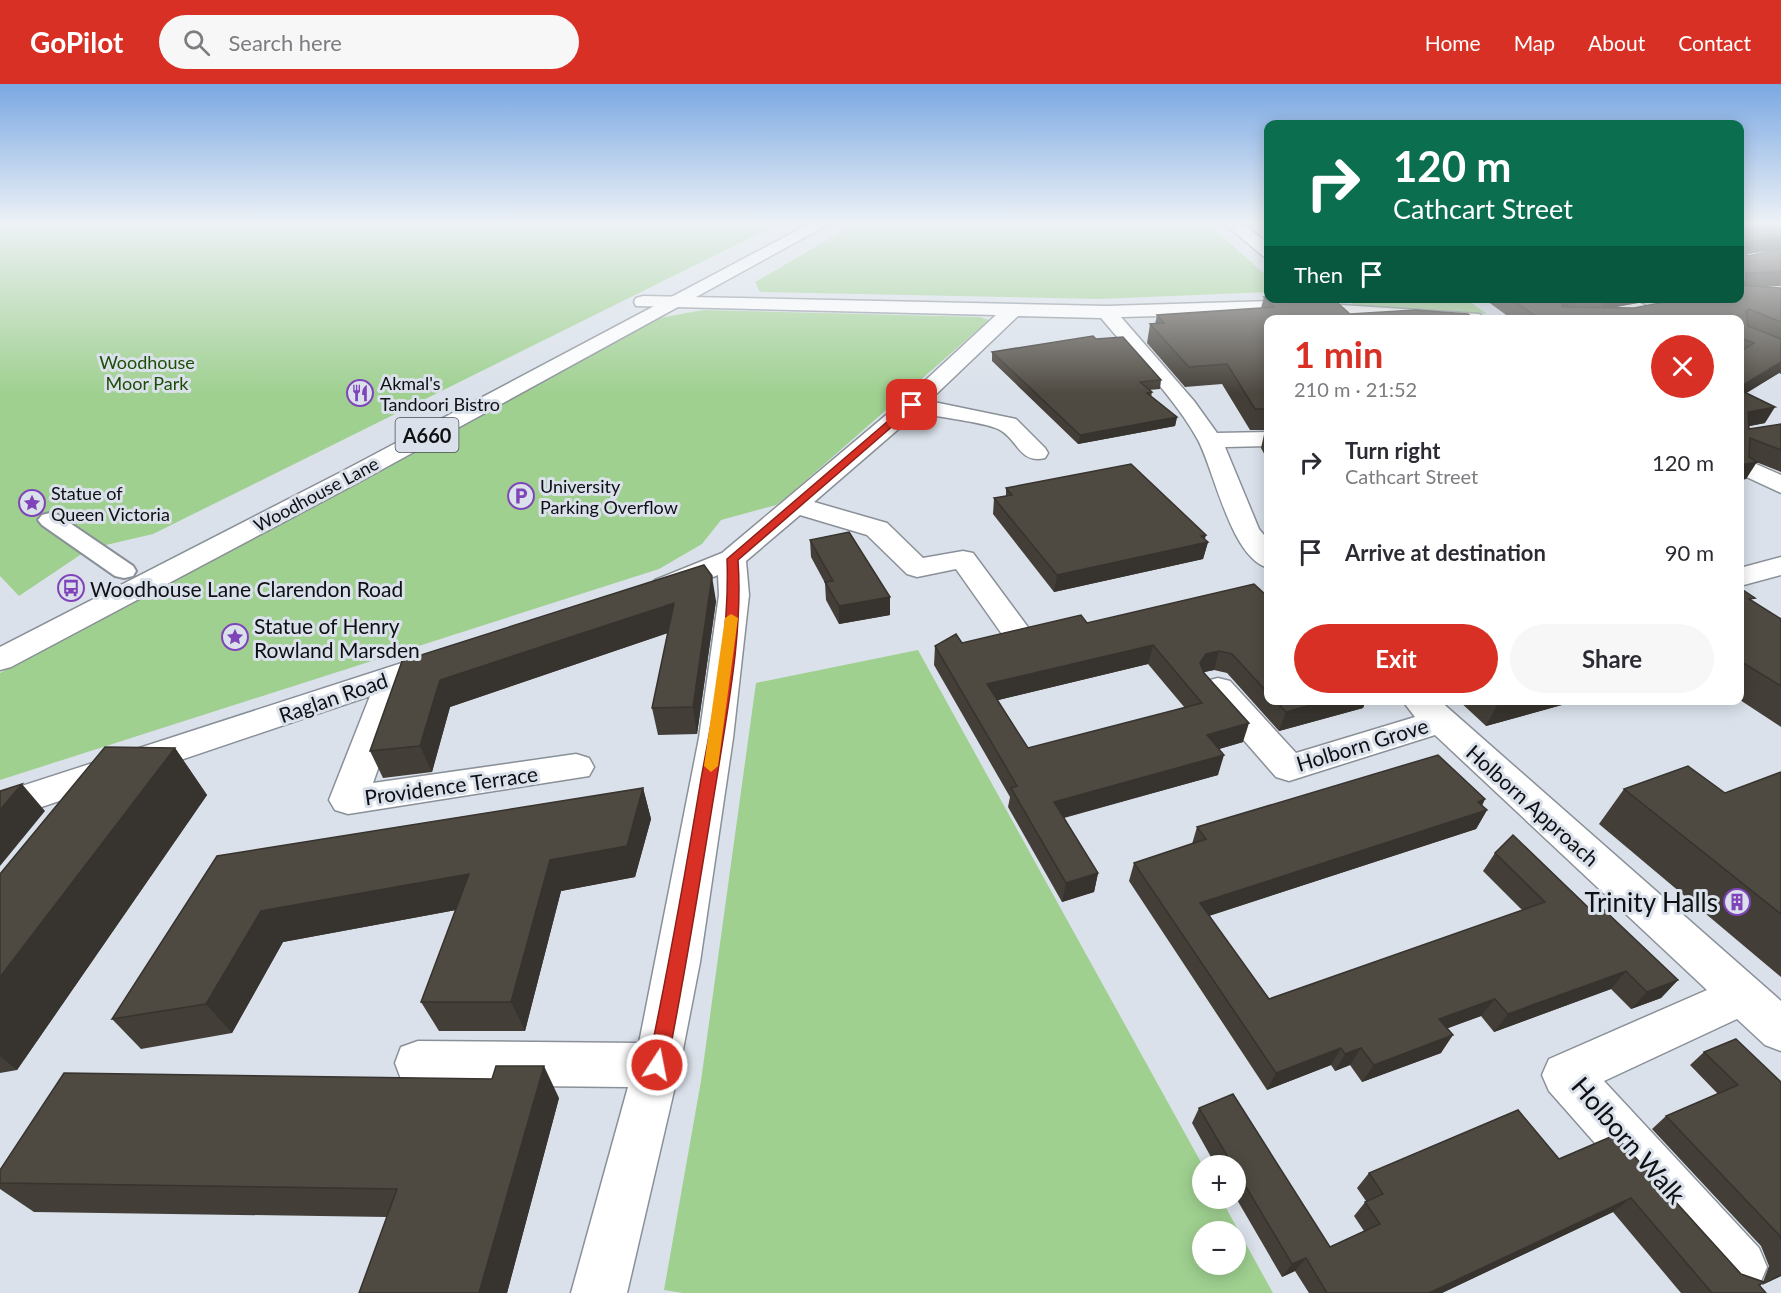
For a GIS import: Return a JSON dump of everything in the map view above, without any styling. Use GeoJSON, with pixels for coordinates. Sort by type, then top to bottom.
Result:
{"type":"FeatureCollection","features":[{"type":"Feature","properties":{"kind":"main road","name":"Woodhouse Lane"},"geometry":{"type":"LineString","coordinates":[[0,635],[686,280]]}},
{"type":"Feature","properties":{"kind":"main road","name":"Woodhouse Lane"},"geometry":{"type":"LineString","coordinates":[[0,660],[352,476],[713,280]]}},
{"type":"Feature","properties":{"kind":"main road"},"geometry":{"type":"LineString","coordinates":[[643,302],[1106,312],[1338,308],[1420,315]]}},
{"type":"Feature","properties":{"kind":"main road"},"geometry":{"type":"LineString","coordinates":[[1610,308],[1642,312],[1665,308]]}},
{"type":"Feature","properties":{"kind":"main road"},"geometry":{"type":"LineString","coordinates":[[636,597],[732,559],[912,405],[1013,310]]}},
{"type":"Feature","properties":{"kind":"main road"},"geometry":{"type":"LineString","coordinates":[[1106,312],[1186,406],[1210,440],[1246,530],[1264,553]]}},
{"type":"Feature","properties":{"kind":"main road"},"geometry":{"type":"LineString","coordinates":[[912,405],[1008,424],[1036,453]]}},
{"type":"Feature","properties":{"kind":"main road"},"geometry":{"type":"LineString","coordinates":[[1210,440],[1264,439]]}},
{"type":"Feature","properties":{"kind":"main road"},"geometry":{"type":"LineString","coordinates":[[1744,466],[1781,485]]}},
{"type":"Feature","properties":{"kind":"main road"},"geometry":{"type":"LineString","coordinates":[[795,505],[876,529],[917,568],[963,559],[1015,630]]}},
{"type":"Feature","properties":{"kind":"main road"},"geometry":{"type":"LineString","coordinates":[[599,1293],[657,1065],[678,962],[716,738],[734,595],[732,559]]}},
{"type":"Feature","properties":{"kind":"main road"},"geometry":{"type":"LineString","coordinates":[[1744,591],[1781,566]]}},
{"type":"Feature","properties":{"kind":"main road","name":"Raglan Road"},"geometry":{"type":"LineString","coordinates":[[0,807],[471,651]]}},
{"type":"Feature","properties":{"kind":"main road","name":"Providence Terrace"},"geometry":{"type":"LineString","coordinates":[[394,676],[348,800],[576,766]]}},
{"type":"Feature","properties":{"kind":"main road","name":"Holborn Grove"},"geometry":{"type":"LineString","coordinates":[[1213,683],[1289,768],[1430,711]]}},
{"type":"Feature","properties":{"kind":"main road","name":"Holborn Approach"},"geometry":{"type":"LineString","coordinates":[[1430,711],[1781,1030]]}},
{"type":"Feature","properties":{"kind":"main road"},"geometry":{"type":"LineString","coordinates":[[68,817],[106,772]]}},
{"type":"Feature","properties":{"kind":"main road","name":"Holborn Walk"},"geometry":{"type":"LineString","coordinates":[[1740,1267],[1566,1075],[1743,995]]}},
{"type":"Feature","properties":{"kind":"main road"},"geometry":{"type":"LineString","coordinates":[[418,1063],[657,1065]]}},
{"type":"Feature","properties":{"kind":"street"},"geometry":{"type":"LineString","coordinates":[[50,520],[124,571]]}},
{"type":"Feature","properties":{"kind":"green space","name":"Woodhouse Moor Park"},"geometry":{"type":"Polygon","coordinates":[[[0,280],[664,280],[153,534],[89,549],[19,596],[0,576],[0,280]]]}},
{"type":"Feature","properties":{"kind":"green space"},"geometry":{"type":"Polygon","coordinates":[[[1264,280],[1264,292],[1099,299],[760,292],[755,282],[1264,280]]]}},
{"type":"Feature","properties":{"kind":"green space"},"geometry":{"type":"Polygon","coordinates":[[[1351,303],[1472,303],[1487,314],[1358,307],[1351,303]]]}},
{"type":"Feature","properties":{"kind":"green space"},"geometry":{"type":"Polygon","coordinates":[[[703,310],[980,317],[989,320],[776,505],[721,520],[702,544],[659,569],[0,780],[0,673],[659,318],[703,310]]]}},
{"type":"Feature","properties":{"kind":"green space"},"geometry":{"type":"Polygon","coordinates":[[[918,650],[1197,1155],[1192,1155],[1192,1209],[1227,1209],[1233,1221],[1192,1221],[1192,1275],[1246,1275],[1246,1244],[1273,1293],[683,1293],[664,1290],[701,1081],[756,683],[918,650]]]}},
{"type":"Feature","properties":{"kind":"building"},"geometry":{"type":"Polygon","coordinates":[[[1744,285],[1781,288],[1781,322],[1749,309],[1746,311],[1748,326],[1781,339],[1781,362],[1744,385],[1744,349],[1754,343],[1744,339],[1744,315],[1534,315],[1517,303],[1564,303],[1562,307],[1634,308],[1660,303],[1744,303],[1744,285]]]}},
{"type":"Feature","properties":{"kind":"building"},"geometry":{"type":"Polygon","coordinates":[[[1270,303],[1338,303],[1350,314],[1415,310],[1469,315],[1264,315],[1264,409],[1255,409],[1227,364],[1189,367],[1150,324],[1164,323],[1157,315],[1274,307],[1270,303]]]}},
{"type":"Feature","properties":{"kind":"building"},"geometry":{"type":"Polygon","coordinates":[[[1093,336],[1096,339],[1123,337],[1161,380],[1140,382],[1152,392],[1147,393],[1177,417],[1080,435],[992,352],[1093,336]]]}},
{"type":"Feature","properties":{"kind":"building"},"geometry":{"type":"Polygon","coordinates":[[[1744,392],[1775,407],[1748,412],[1749,429],[1781,424],[1781,450],[1750,438],[1749,457],[1757,462],[1744,464],[1744,392]]]}},
{"type":"Feature","properties":{"kind":"building"},"geometry":{"type":"Polygon","coordinates":[[[1131,464],[1206,535],[1201,536],[1208,542],[1057,575],[994,498],[1012,495],[1006,488],[1131,464]]]}},
{"type":"Feature","properties":{"kind":"building"},"geometry":{"type":"Polygon","coordinates":[[[849,532],[890,597],[839,606],[825,582],[833,581],[810,540],[849,532]]]}},
{"type":"Feature","properties":{"kind":"building"},"geometry":{"type":"Polygon","coordinates":[[[704,565],[712,576],[693,707],[652,708],[674,603],[440,680],[420,746],[370,751],[402,661],[704,565]]]}},
{"type":"Feature","properties":{"kind":"building"},"geometry":{"type":"Polygon","coordinates":[[[1254,584],[1264,593],[1264,689],[1232,654],[1219,651],[1206,654],[1200,663],[1204,673],[1249,723],[1207,735],[1224,755],[1054,802],[1098,873],[1066,883],[1011,788],[1017,786],[935,646],[956,634],[962,643],[1081,615],[1087,623],[1254,584]],[[1153,645],[987,684],[1028,748],[1202,703],[1153,645]]]}},
{"type":"Feature","properties":{"kind":"building"},"geometry":{"type":"Polygon","coordinates":[[[1744,591],[1755,598],[1749,599],[1781,619],[1781,686],[1744,663],[1744,591]]]}},
{"type":"Feature","properties":{"kind":"building"},"geometry":{"type":"Polygon","coordinates":[[[1280,705],[1310,705],[1286,712],[1280,705]]]}},
{"type":"Feature","properties":{"kind":"building"},"geometry":{"type":"Polygon","coordinates":[[[105,747],[175,748],[0,977],[0,874],[105,747]]]}},
{"type":"Feature","properties":{"kind":"building"},"geometry":{"type":"Polygon","coordinates":[[[1438,755],[1485,799],[1478,802],[1487,810],[1200,903],[1269,999],[1545,902],[1495,853],[1513,835],[1594,913],[1603,909],[1678,980],[1647,992],[1626,971],[1508,1014],[1495,999],[1439,1019],[1453,1035],[1374,1065],[1361,1048],[1345,1054],[1341,1048],[1276,1073],[1134,863],[1206,839],[1197,827],[1438,755]]]}},
{"type":"Feature","properties":{"kind":"building"},"geometry":{"type":"Polygon","coordinates":[[[1688,766],[1725,793],[1781,772],[1781,914],[1624,789],[1688,766]]]}},
{"type":"Feature","properties":{"kind":"building"},"geometry":{"type":"Polygon","coordinates":[[[22,784],[0,810],[0,791],[22,784]]]}},
{"type":"Feature","properties":{"kind":"building"},"geometry":{"type":"Polygon","coordinates":[[[643,788],[627,846],[550,860],[511,1002],[421,1002],[469,874],[261,911],[206,1004],[112,1019],[217,856],[643,788]]]}},
{"type":"Feature","properties":{"kind":"building"},"geometry":{"type":"Polygon","coordinates":[[[1736,1039],[1781,1082],[1781,1240],[1779,1235],[1666,1116],[1738,1085],[1704,1052],[1736,1039]]]}},
{"type":"Feature","properties":{"kind":"building"},"geometry":{"type":"Polygon","coordinates":[[[496,1066],[544,1066],[479,1293],[359,1293],[397,1189],[0,1183],[0,1170],[64,1073],[492,1079],[496,1066]]]}},
{"type":"Feature","properties":{"kind":"building"},"geometry":{"type":"Polygon","coordinates":[[[1233,1094],[1330,1247],[1380,1224],[1365,1202],[1383,1194],[1369,1173],[1518,1110],[1559,1159],[1615,1135],[1741,1274],[1764,1282],[1759,1285],[1766,1293],[1712,1293],[1631,1198],[1429,1293],[1327,1293],[1306,1258],[1292,1264],[1246,1187],[1246,1155],[1227,1155],[1199,1108],[1233,1094]]]}},
{"type":"Feature","properties":{"kind":"slow traffic"},"geometry":{"type":"LineString","coordinates":[[711,766],[731,618]]}},
{"type":"Feature","properties":{"kind":"place","name":"Akmal's Tandoori Bistro"},"geometry":{"type":"Point","coordinates":[360,393]}},
{"type":"Feature","properties":{"kind":"place","name":"University Parking Overflow"},"geometry":{"type":"Point","coordinates":[521,496]}},
{"type":"Feature","properties":{"kind":"place","name":"Statue of Queen Victoria"},"geometry":{"type":"Point","coordinates":[32,503]}},
{"type":"Feature","properties":{"kind":"place","name":"Woodhouse Lane Clarendon Road"},"geometry":{"type":"Point","coordinates":[71,588]}},
{"type":"Feature","properties":{"kind":"place","name":"Statue of Henry Rowland Marsden"},"geometry":{"type":"Point","coordinates":[235,637]}},
{"type":"Feature","properties":{"kind":"place","name":"Trinity Halls"},"geometry":{"type":"Point","coordinates":[1737,902]}},
{"type":"Feature","properties":{"kind":"route"},"geometry":{"type":"LineString","coordinates":[[657,1065],[678,962],[716,738],[734,595],[735,568],[732,559],[912,405]]}}]}
